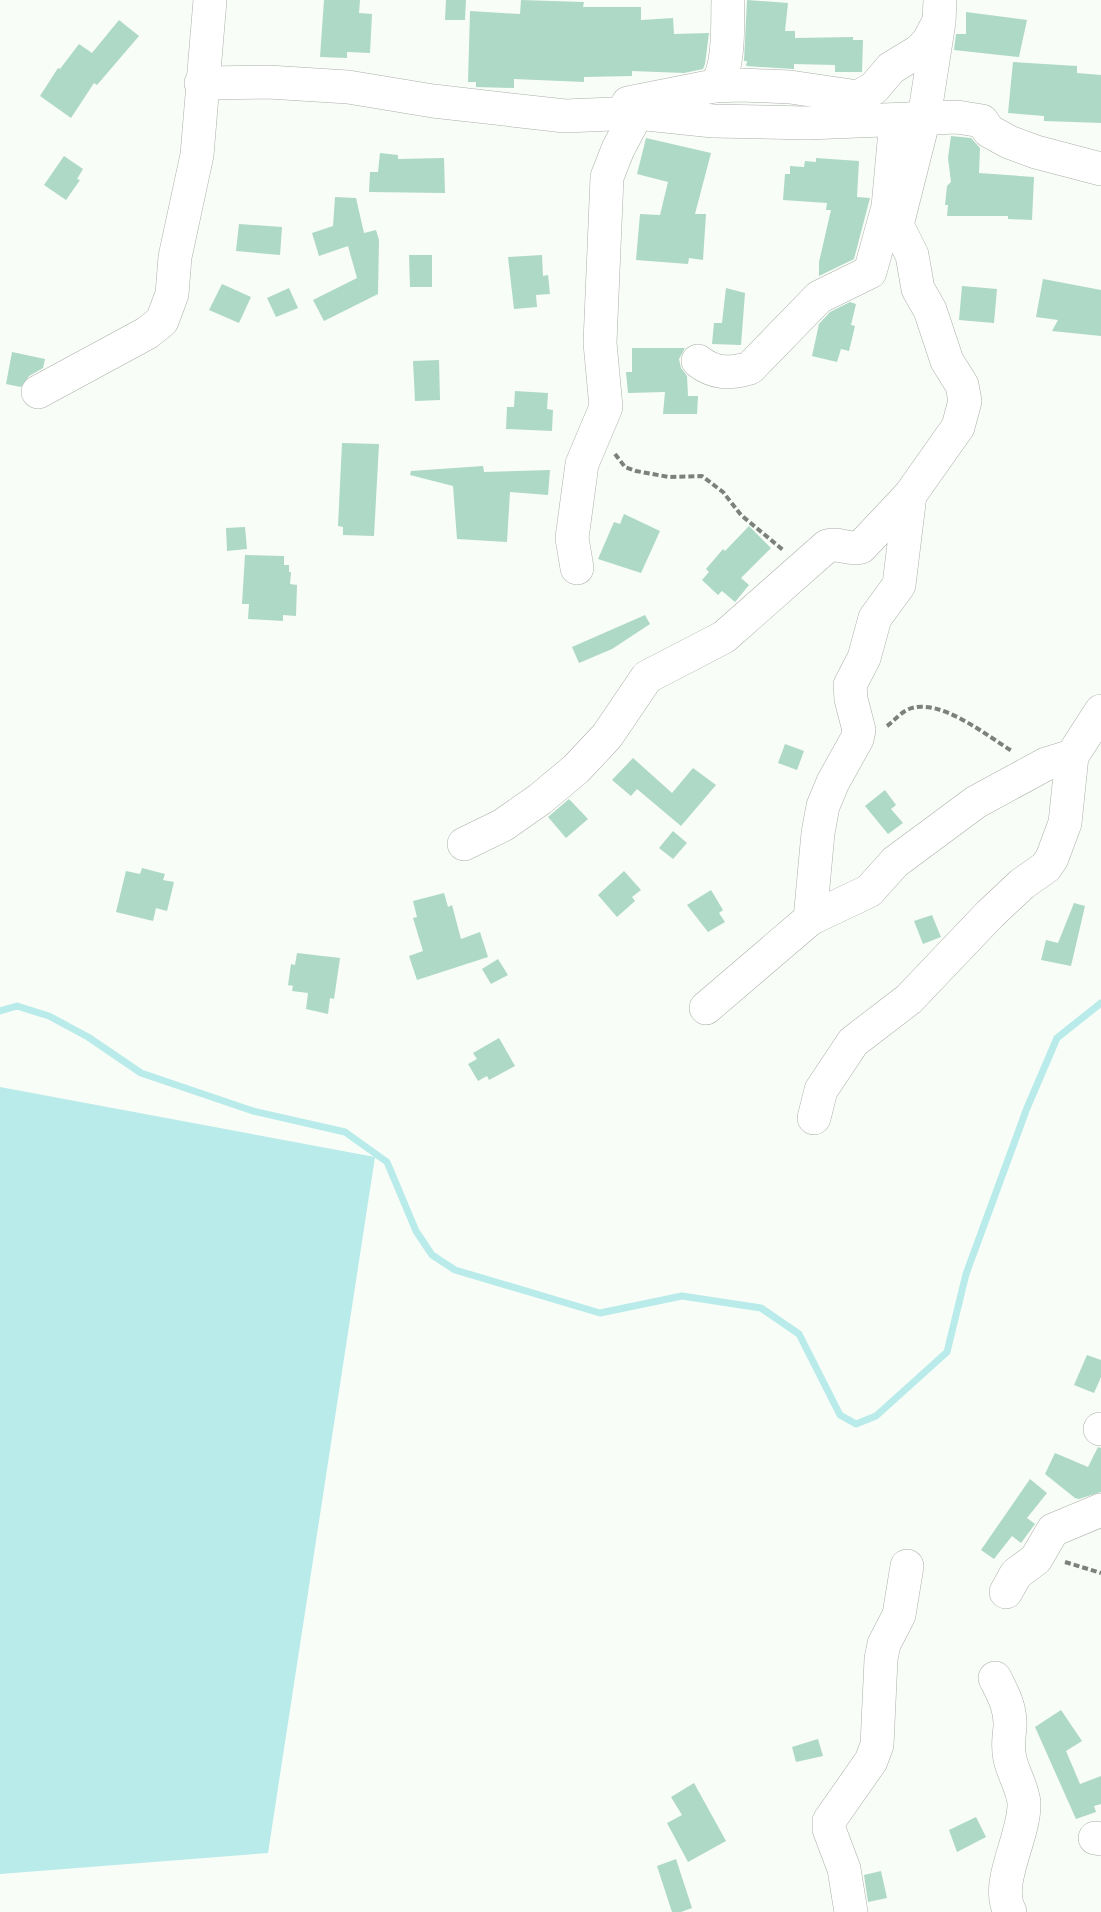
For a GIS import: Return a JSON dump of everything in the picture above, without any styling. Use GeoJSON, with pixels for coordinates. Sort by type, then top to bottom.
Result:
{"type":"FeatureCollection","features":[{"type":"Feature","properties":{"kind":"street"},"geometry":{"type":"LineString","coordinates":[[38,392],[147,333],[162,321],[172,294],[175,256],[197,155],[201,83],[208,44],[210,0]]}},
{"type":"Feature","properties":{"kind":"street"},"geometry":{"type":"LineString","coordinates":[[714,86],[722,75],[726,51],[728,0]]}},
{"type":"Feature","properties":{"kind":"street"},"geometry":{"type":"LineString","coordinates":[[584,115],[646,98],[714,86],[790,87],[858,97],[874,88],[891,68],[919,51],[928,42],[940,11]]}},
{"type":"Feature","properties":{"kind":"street"},"geometry":{"type":"LineString","coordinates":[[698,361],[710,371],[723,373],[750,368],[819,297],[870,272],[893,217],[910,119],[940,11]]}},
{"type":"Feature","properties":{"kind":"street"},"geometry":{"type":"LineString","coordinates":[[201,83],[268,82],[348,87],[433,101],[565,116],[638,113],[713,121],[808,123],[974,119],[1009,142],[1054,158],[1101,169]]}},
{"type":"Feature","properties":{"kind":"street"},"geometry":{"type":"LineString","coordinates":[[577,568],[572,538],[582,464],[606,407],[600,343],[607,177],[618,149],[638,113]]}},
{"type":"Feature","properties":{"kind":"street"},"geometry":{"type":"LineString","coordinates":[[464,844],[503,825],[540,799],[607,736],[647,677],[724,637],[802,566],[834,544],[854,549],[861,547],[910,495],[958,427],[965,393],[941,348],[930,310],[918,290],[912,255],[893,217]]}},
{"type":"Feature","properties":{"kind":"street"},"geometry":{"type":"LineString","coordinates":[[810,919],[818,833],[823,807],[833,782],[857,739],[858,724],[850,699],[850,685],[864,658],[875,618],[899,585],[910,495]]}},
{"type":"Feature","properties":{"kind":"street"},"geometry":{"type":"LineString","coordinates":[[706,1008],[810,919],[869,891],[895,862],[967,808],[1059,760],[1101,711]]}},
{"type":"Feature","properties":{"kind":"street"},"geometry":{"type":"LineString","coordinates":[[814,1118],[821,1090],[853,1042],[909,999],[990,914],[1022,884],[1046,867],[1052,858],[1065,823],[1059,760]]}},
{"type":"Feature","properties":{"kind":"street"},"geometry":{"type":"LineString","coordinates":[[1006,1592],[1016,1574],[1033,1562],[1053,1530],[1101,1510]]}},
{"type":"Feature","properties":{"kind":"street"},"geometry":{"type":"LineString","coordinates":[[850,1912],[844,1869],[829,1829],[830,1821],[871,1761],[877,1745],[881,1659],[884,1644],[899,1615],[907,1566]]}},
{"type":"Feature","properties":{"kind":"street"},"geometry":{"type":"LineString","coordinates":[[995,1678],[1008,1705],[1010,1726],[1007,1746],[1024,1802],[1013,1859],[1005,1885],[1005,1898],[1010,1912]]}},
{"type":"Feature","properties":{"kind":"path"},"geometry":{"type":"LineString","coordinates":[[614,448],[620,462],[636,471],[669,477],[695,474],[713,483],[741,514],[802,566]]}},
{"type":"Feature","properties":{"kind":"path"},"geometry":{"type":"LineString","coordinates":[[857,739],[880,730],[908,710],[921,707],[964,719],[1012,751],[1059,760]]}},
{"type":"Feature","properties":{"kind":"path"},"geometry":{"type":"LineString","coordinates":[[1043,1547],[1059,1560],[1101,1573]]}},
{"type":"Feature","properties":{"kind":"water"},"geometry":{"type":"Polygon","coordinates":[[[0,1087],[375,1157],[268,1853],[0,1874],[0,1087]]]}},
{"type":"Feature","properties":{"kind":"building"},"geometry":{"type":"Polygon","coordinates":[[[324,0],[360,0],[359,13],[372,14],[370,53],[347,52],[347,58],[320,57],[324,0]]]}},
{"type":"Feature","properties":{"kind":"building"},"geometry":{"type":"Polygon","coordinates":[[[446,0],[466,0],[465,20],[445,20],[446,0]]]}},
{"type":"Feature","properties":{"kind":"building"},"geometry":{"type":"Polygon","coordinates":[[[521,0],[584,2],[583,7],[641,7],[641,20],[673,18],[674,34],[709,33],[705,64],[703,69],[684,73],[632,71],[632,76],[584,77],[584,82],[514,79],[514,88],[476,87],[476,82],[468,82],[470,11],[520,14],[521,0]]]}},
{"type":"Feature","properties":{"kind":"building"},"geometry":{"type":"Polygon","coordinates":[[[747,0],[788,3],[785,31],[795,31],[795,38],[853,37],[853,40],[863,40],[862,72],[835,72],[835,65],[794,64],[794,69],[746,66],[747,61],[744,61],[747,0]]]}},
{"type":"Feature","properties":{"kind":"building"},"geometry":{"type":"Polygon","coordinates":[[[966,12],[1027,20],[1019,57],[954,50],[956,34],[966,34],[966,12]]]}},
{"type":"Feature","properties":{"kind":"building"},"geometry":{"type":"Polygon","coordinates":[[[119,20],[139,36],[97,85],[94,83],[71,118],[40,96],[58,68],[60,69],[79,44],[92,53],[119,20]]]}},
{"type":"Feature","properties":{"kind":"building"},"geometry":{"type":"Polygon","coordinates":[[[1013,62],[1077,66],[1077,73],[1101,75],[1101,123],[1044,121],[1044,116],[1008,113],[1013,62]]]}},
{"type":"Feature","properties":{"kind":"building"},"geometry":{"type":"Polygon","coordinates":[[[951,136],[971,138],[980,148],[979,173],[1034,177],[1032,220],[1008,219],[1008,216],[947,216],[948,205],[945,205],[947,186],[951,182],[948,158],[951,136]]]}},
{"type":"Feature","properties":{"kind":"building"},"geometry":{"type":"Polygon","coordinates":[[[646,138],[711,153],[695,214],[706,214],[703,260],[689,258],[688,264],[636,260],[640,214],[660,215],[668,182],[637,174],[646,138]]]}},
{"type":"Feature","properties":{"kind":"building"},"geometry":{"type":"Polygon","coordinates":[[[380,153],[398,155],[398,159],[444,158],[445,193],[369,192],[370,172],[378,172],[380,153]]]}},
{"type":"Feature","properties":{"kind":"building"},"geometry":{"type":"Polygon","coordinates":[[[64,156],[83,169],[77,179],[80,180],[66,200],[44,185],[64,156]]]}},
{"type":"Feature","properties":{"kind":"building"},"geometry":{"type":"Polygon","coordinates":[[[816,158],[859,161],[857,197],[870,198],[854,259],[819,276],[819,262],[831,210],[826,210],[827,203],[783,200],[785,174],[790,174],[790,166],[804,167],[805,161],[816,162],[816,158]]]}},
{"type":"Feature","properties":{"kind":"building"},"geometry":{"type":"Polygon","coordinates":[[[335,197],[356,198],[364,233],[376,230],[379,240],[378,294],[324,321],[313,300],[357,278],[348,246],[319,256],[312,233],[333,226],[335,197]]]}},
{"type":"Feature","properties":{"kind":"building"},"geometry":{"type":"Polygon","coordinates":[[[239,224],[282,227],[280,255],[236,251],[239,224]]]}},
{"type":"Feature","properties":{"kind":"building"},"geometry":{"type":"Polygon","coordinates":[[[409,255],[432,255],[432,287],[410,287],[409,255]]]}},
{"type":"Feature","properties":{"kind":"building"},"geometry":{"type":"Polygon","coordinates":[[[542,255],[543,276],[548,275],[550,294],[536,295],[537,307],[514,309],[508,257],[542,255]]]}},
{"type":"Feature","properties":{"kind":"building"},"geometry":{"type":"Polygon","coordinates":[[[1043,279],[1101,290],[1101,336],[1052,331],[1058,320],[1036,317],[1043,279]]]}},
{"type":"Feature","properties":{"kind":"building"},"geometry":{"type":"Polygon","coordinates":[[[222,284],[251,297],[239,323],[209,310],[222,284]]]}},
{"type":"Feature","properties":{"kind":"building"},"geometry":{"type":"Polygon","coordinates":[[[962,286],[997,289],[994,323],[959,320],[962,286]]]}},
{"type":"Feature","properties":{"kind":"building"},"geometry":{"type":"Polygon","coordinates":[[[289,288],[298,308],[276,317],[267,298],[289,288]]]}},
{"type":"Feature","properties":{"kind":"building"},"geometry":{"type":"Polygon","coordinates":[[[726,288],[745,293],[741,345],[712,344],[714,323],[722,323],[726,288]]]}},
{"type":"Feature","properties":{"kind":"building"},"geometry":{"type":"Polygon","coordinates":[[[850,302],[856,304],[851,325],[855,326],[849,351],[841,349],[837,362],[812,356],[819,324],[830,312],[850,302]]]}},
{"type":"Feature","properties":{"kind":"building"},"geometry":{"type":"Polygon","coordinates":[[[632,348],[685,348],[679,359],[681,368],[687,376],[688,396],[698,396],[697,414],[663,414],[665,392],[628,393],[626,372],[632,372],[632,348]]]}},
{"type":"Feature","properties":{"kind":"building"},"geometry":{"type":"Polygon","coordinates":[[[12,352],[45,359],[43,368],[29,376],[21,387],[6,384],[12,352]]]}},
{"type":"Feature","properties":{"kind":"building"},"geometry":{"type":"Polygon","coordinates":[[[439,360],[440,400],[415,401],[413,361],[439,360]]]}},
{"type":"Feature","properties":{"kind":"building"},"geometry":{"type":"Polygon","coordinates":[[[515,391],[548,393],[547,409],[553,410],[552,431],[506,429],[507,407],[514,407],[515,391]]]}},
{"type":"Feature","properties":{"kind":"building"},"geometry":{"type":"Polygon","coordinates":[[[342,443],[379,444],[374,536],[343,535],[343,527],[338,526],[342,443]]]}},
{"type":"Feature","properties":{"kind":"building"},"geometry":{"type":"Polygon","coordinates":[[[483,466],[484,472],[550,470],[548,495],[510,492],[507,542],[457,539],[453,486],[410,475],[411,471],[483,466]]]}},
{"type":"Feature","properties":{"kind":"building"},"geometry":{"type":"Polygon","coordinates":[[[624,514],[660,531],[641,573],[598,559],[614,522],[620,524],[624,514]]]}},
{"type":"Feature","properties":{"kind":"building"},"geometry":{"type":"Polygon","coordinates":[[[749,526],[771,548],[741,578],[749,585],[735,602],[722,591],[718,595],[702,580],[709,572],[706,569],[723,549],[725,551],[749,526]]]}},
{"type":"Feature","properties":{"kind":"building"},"geometry":{"type":"Polygon","coordinates":[[[245,527],[247,549],[227,551],[226,528],[245,527]]]}},
{"type":"Feature","properties":{"kind":"building"},"geometry":{"type":"Polygon","coordinates":[[[245,555],[284,556],[284,565],[289,565],[289,572],[291,572],[290,584],[297,585],[296,616],[283,615],[283,621],[248,619],[249,604],[242,604],[245,555]]]}},
{"type":"Feature","properties":{"kind":"building"},"geometry":{"type":"Polygon","coordinates":[[[645,615],[650,624],[612,649],[579,663],[572,647],[645,615]]]}},
{"type":"Feature","properties":{"kind":"building"},"geometry":{"type":"Polygon","coordinates":[[[785,744],[804,751],[797,770],[778,763],[785,744]]]}},
{"type":"Feature","properties":{"kind":"building"},"geometry":{"type":"Polygon","coordinates":[[[633,758],[672,793],[693,768],[716,785],[681,826],[637,789],[631,796],[612,780],[633,758]]]}},
{"type":"Feature","properties":{"kind":"building"},"geometry":{"type":"Polygon","coordinates":[[[885,790],[896,805],[891,809],[903,823],[888,834],[865,806],[885,790]]]}},
{"type":"Feature","properties":{"kind":"building"},"geometry":{"type":"Polygon","coordinates":[[[569,799],[588,819],[566,838],[548,817],[569,799]]]}},
{"type":"Feature","properties":{"kind":"building"},"geometry":{"type":"Polygon","coordinates":[[[673,831],[687,843],[673,859],[659,848],[673,831]]]}},
{"type":"Feature","properties":{"kind":"building"},"geometry":{"type":"Polygon","coordinates":[[[142,868],[165,874],[163,880],[174,882],[167,911],[156,908],[153,921],[116,912],[126,871],[140,874],[142,868]]]}},
{"type":"Feature","properties":{"kind":"building"},"geometry":{"type":"Polygon","coordinates":[[[624,871],[641,890],[632,897],[635,901],[617,917],[598,895],[624,871]]]}},
{"type":"Feature","properties":{"kind":"building"},"geometry":{"type":"Polygon","coordinates":[[[711,890],[723,910],[719,913],[725,922],[708,932],[687,905],[711,890]]]}},
{"type":"Feature","properties":{"kind":"building"},"geometry":{"type":"Polygon","coordinates":[[[444,893],[448,907],[452,905],[461,939],[480,932],[488,957],[417,980],[409,956],[423,951],[413,918],[417,917],[413,901],[444,893]]]}},
{"type":"Feature","properties":{"kind":"building"},"geometry":{"type":"Polygon","coordinates":[[[1074,903],[1085,906],[1071,966],[1041,960],[1046,940],[1058,943],[1074,903]]]}},
{"type":"Feature","properties":{"kind":"building"},"geometry":{"type":"Polygon","coordinates":[[[932,915],[941,937],[923,944],[914,921],[932,915]]]}},
{"type":"Feature","properties":{"kind":"building"},"geometry":{"type":"Polygon","coordinates":[[[297,953],[340,958],[334,999],[330,998],[328,1014],[306,1009],[308,993],[292,991],[293,986],[288,985],[291,964],[295,965],[297,953]]]}},
{"type":"Feature","properties":{"kind":"building"},"geometry":{"type":"Polygon","coordinates":[[[498,959],[508,975],[491,984],[482,969],[498,959]]]}},
{"type":"Feature","properties":{"kind":"building"},"geometry":{"type":"Polygon","coordinates":[[[499,1038],[515,1066],[489,1080],[487,1076],[478,1081],[468,1064],[477,1059],[473,1053],[499,1038]]]}},
{"type":"Feature","properties":{"kind":"building"},"geometry":{"type":"Polygon","coordinates":[[[1087,1355],[1101,1360],[1101,1377],[1094,1393],[1074,1385],[1087,1355]]]}},
{"type":"Feature","properties":{"kind":"building"},"geometry":{"type":"Polygon","coordinates":[[[1098,1447],[1101,1448],[1101,1492],[1079,1499],[1075,1498],[1045,1474],[1055,1453],[1088,1467],[1098,1447]]]}},
{"type":"Feature","properties":{"kind":"building"},"geometry":{"type":"Polygon","coordinates":[[[1030,1479],[1047,1493],[1027,1518],[1035,1524],[1021,1543],[1012,1536],[994,1559],[981,1550],[1030,1479]]]}},
{"type":"Feature","properties":{"kind":"building"},"geometry":{"type":"Polygon","coordinates":[[[1061,1710],[1082,1741],[1066,1751],[1080,1784],[1101,1776],[1101,1804],[1094,1806],[1096,1812],[1076,1819],[1035,1727],[1061,1710]]]}},
{"type":"Feature","properties":{"kind":"building"},"geometry":{"type":"Polygon","coordinates":[[[818,1739],[823,1756],[796,1762],[792,1747],[818,1739]]]}},
{"type":"Feature","properties":{"kind":"building"},"geometry":{"type":"Polygon","coordinates":[[[694,1783],[726,1841],[688,1862],[667,1823],[682,1815],[671,1797],[694,1783]]]}},
{"type":"Feature","properties":{"kind":"building"},"geometry":{"type":"Polygon","coordinates":[[[976,1817],[986,1837],[957,1852],[949,1830],[976,1817]]]}},
{"type":"Feature","properties":{"kind":"building"},"geometry":{"type":"Polygon","coordinates":[[[676,1859],[692,1908],[681,1912],[672,1912],[657,1866],[676,1859]]]}},
{"type":"Feature","properties":{"kind":"building"},"geometry":{"type":"Polygon","coordinates":[[[881,1871],[887,1898],[868,1902],[864,1875],[881,1871]]]}},
{"type":"Feature","properties":{"kind":"waterway"},"geometry":{"type":"LineString","coordinates":[[0,1011],[17,1006],[49,1016],[88,1037],[141,1073],[253,1111],[345,1132],[387,1162],[416,1231],[432,1255],[455,1270],[600,1313],[682,1296],[761,1308],[799,1334],[840,1415],[856,1424],[876,1416],[947,1352],[966,1274],[1027,1108],[1057,1038],[1101,1003]]}}]}
